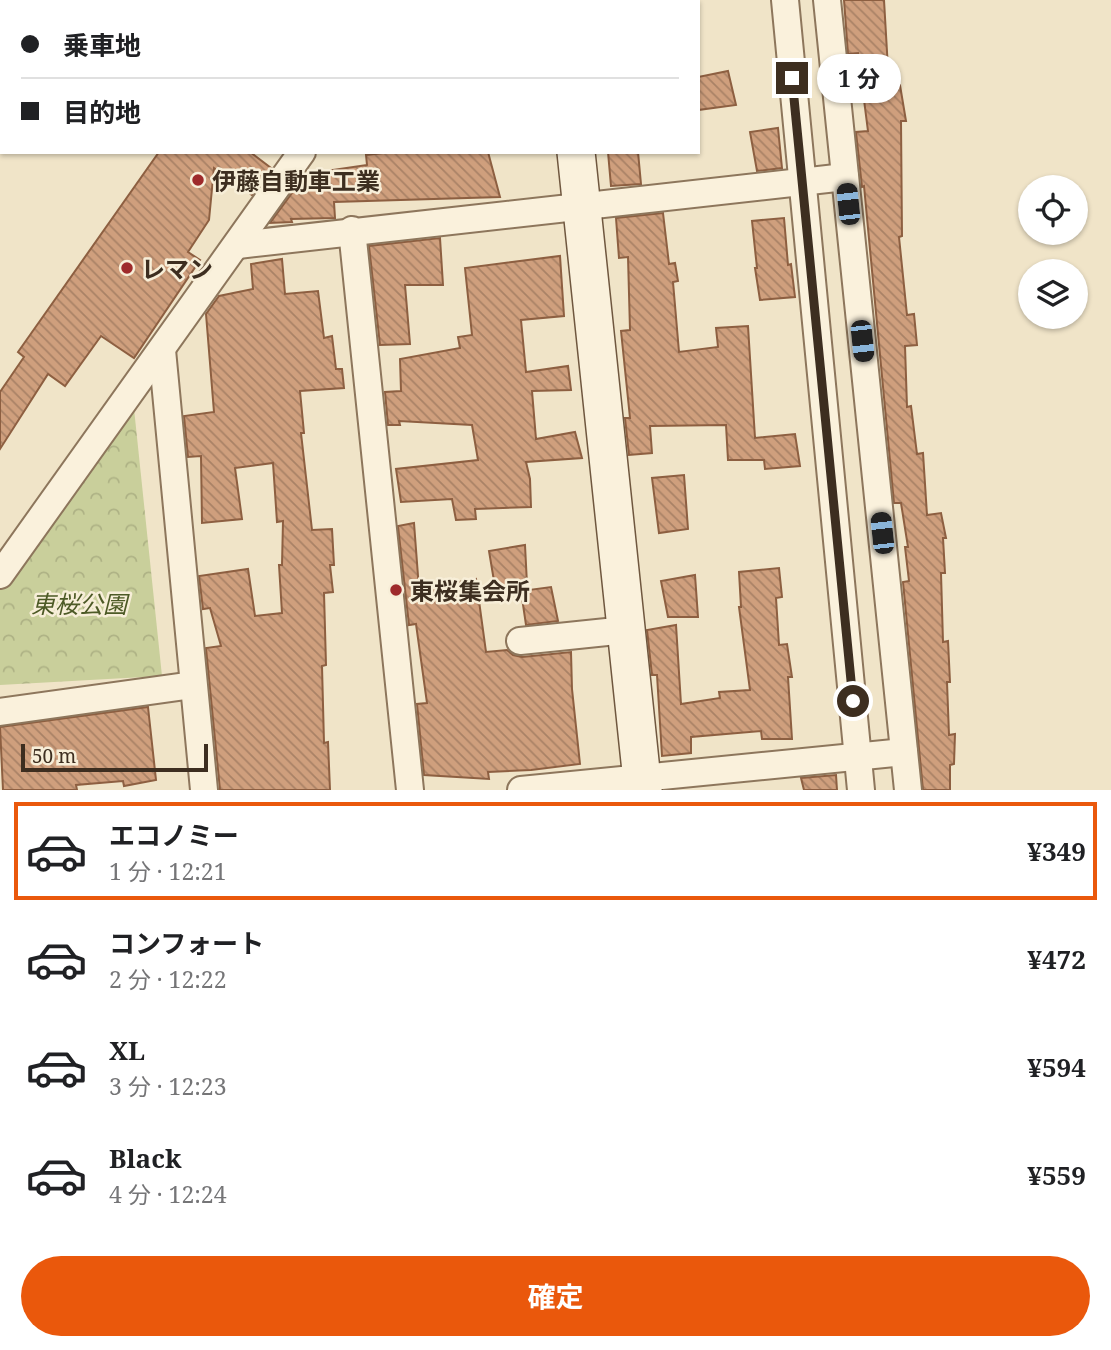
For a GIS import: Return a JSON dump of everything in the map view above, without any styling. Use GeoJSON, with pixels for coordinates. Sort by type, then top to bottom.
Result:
{"type":"FeatureCollection","features":[{"type":"Feature","properties":{"kind":"street"},"geometry":{"type":"LineString","coordinates":[[785,0],[861,790]]}},
{"type":"Feature","properties":{"kind":"street"},"geometry":{"type":"LineString","coordinates":[[827,0],[908,790]]}},
{"type":"Feature","properties":{"kind":"street"},"geometry":{"type":"LineString","coordinates":[[0,575],[8,547],[162,350],[301,154]]}},
{"type":"Feature","properties":{"kind":"street"},"geometry":{"type":"LineString","coordinates":[[576,154],[643,783]]}},
{"type":"Feature","properties":{"kind":"street"},"geometry":{"type":"LineString","coordinates":[[238,245],[352,230],[845,177]]}},
{"type":"Feature","properties":{"kind":"street"},"geometry":{"type":"LineString","coordinates":[[352,230],[410,790]]}},
{"type":"Feature","properties":{"kind":"street"},"geometry":{"type":"LineString","coordinates":[[162,350],[204,790]]}},
{"type":"Feature","properties":{"kind":"street"},"geometry":{"type":"LineString","coordinates":[[520,641],[626,630]]}},
{"type":"Feature","properties":{"kind":"street"},"geometry":{"type":"LineString","coordinates":[[0,712],[193,685]]}},
{"type":"Feature","properties":{"kind":"street"},"geometry":{"type":"LineString","coordinates":[[521,790],[643,783],[904,752]]}},
{"type":"Feature","properties":{"kind":"green space","name":"東桜公園"},"geometry":{"type":"Polygon","coordinates":[[[133,399],[162,676],[0,685],[0,583],[133,399]]]}},
{"type":"Feature","properties":{"kind":"building"},"geometry":{"type":"Polygon","coordinates":[[[844,0],[884,0],[889,86],[900,85],[906,121],[901,121],[902,236],[899,237],[907,315],[914,314],[917,345],[905,346],[907,407],[911,406],[917,454],[923,453],[927,515],[941,513],[946,538],[943,538],[945,573],[941,573],[943,642],[948,641],[949,735],[955,734],[954,764],[950,765],[950,790],[923,790],[903,582],[909,581],[905,547],[908,547],[901,503],[894,503],[864,186],[862,187],[856,132],[868,131],[858,53],[848,54],[844,0]]]}},
{"type":"Feature","properties":{"kind":"building"},"geometry":{"type":"Polygon","coordinates":[[[728,71],[736,105],[700,110],[700,77],[728,71]]]}},
{"type":"Feature","properties":{"kind":"building"},"geometry":{"type":"Polygon","coordinates":[[[778,128],[782,168],[757,171],[750,132],[778,128]]]}},
{"type":"Feature","properties":{"kind":"building"},"geometry":{"type":"Polygon","coordinates":[[[158,154],[253,154],[271,168],[252,195],[214,168],[209,220],[188,252],[200,260],[134,358],[101,336],[65,386],[48,374],[0,449],[0,392],[24,357],[18,352],[158,154]]]}},
{"type":"Feature","properties":{"kind":"building"},"geometry":{"type":"Polygon","coordinates":[[[489,154],[500,197],[334,202],[335,218],[291,219],[292,222],[270,223],[306,174],[367,165],[366,155],[489,154]]]}},
{"type":"Feature","properties":{"kind":"building"},"geometry":{"type":"Polygon","coordinates":[[[608,154],[638,154],[641,184],[611,186],[608,154]]]}},
{"type":"Feature","properties":{"kind":"building"},"geometry":{"type":"Polygon","coordinates":[[[663,213],[669,264],[675,263],[678,281],[673,282],[679,352],[718,347],[716,328],[748,326],[755,438],[795,434],[800,466],[765,469],[764,460],[728,460],[726,425],[650,426],[652,453],[629,455],[625,418],[630,418],[621,331],[630,330],[628,257],[619,258],[616,218],[663,213]]]}},
{"type":"Feature","properties":{"kind":"building"},"geometry":{"type":"Polygon","coordinates":[[[784,218],[788,265],[791,264],[795,297],[760,300],[752,221],[784,218]]]}},
{"type":"Feature","properties":{"kind":"building"},"geometry":{"type":"Polygon","coordinates":[[[440,238],[443,285],[405,285],[410,344],[380,345],[369,246],[440,238]]]}},
{"type":"Feature","properties":{"kind":"building"},"geometry":{"type":"Polygon","coordinates":[[[560,256],[564,316],[521,320],[526,372],[568,366],[571,390],[532,391],[536,439],[575,432],[582,458],[526,462],[531,507],[475,509],[476,519],[456,520],[452,499],[401,502],[396,469],[478,460],[472,425],[399,421],[400,425],[388,425],[385,392],[401,391],[400,359],[460,348],[458,337],[472,335],[465,268],[560,256]]]}},
{"type":"Feature","properties":{"kind":"building"},"geometry":{"type":"Polygon","coordinates":[[[282,259],[285,294],[318,291],[324,338],[332,336],[336,369],[342,369],[344,388],[300,391],[304,433],[301,433],[312,530],[332,529],[334,565],[330,565],[333,592],[324,593],[326,665],[322,666],[324,743],[328,742],[330,790],[220,790],[206,648],[221,646],[210,608],[203,609],[199,576],[248,569],[255,616],[282,613],[279,565],[282,565],[283,521],[277,522],[273,463],[235,468],[242,519],[202,523],[201,456],[188,457],[184,416],[214,412],[206,314],[219,296],[253,289],[251,264],[282,259]]]}},
{"type":"Feature","properties":{"kind":"building"},"geometry":{"type":"Polygon","coordinates":[[[684,475],[688,529],[659,533],[652,478],[684,475]]]}},
{"type":"Feature","properties":{"kind":"building"},"geometry":{"type":"Polygon","coordinates":[[[414,523],[419,589],[476,579],[486,652],[507,650],[522,657],[571,652],[580,764],[488,772],[489,779],[424,775],[417,704],[427,703],[416,624],[409,625],[398,526],[414,523]]]}},
{"type":"Feature","properties":{"kind":"building"},"geometry":{"type":"Polygon","coordinates":[[[525,545],[527,584],[495,587],[489,551],[525,545]]]}},
{"type":"Feature","properties":{"kind":"building"},"geometry":{"type":"Polygon","coordinates":[[[779,568],[782,597],[776,598],[779,645],[787,644],[792,677],[788,677],[792,739],[762,739],[761,731],[691,737],[691,753],[662,756],[657,675],[652,675],[647,630],[676,625],[681,704],[720,698],[719,692],[750,690],[739,607],[739,572],[779,568]]]}},
{"type":"Feature","properties":{"kind":"building"},"geometry":{"type":"Polygon","coordinates":[[[695,575],[698,617],[668,617],[661,581],[695,575]]]}},
{"type":"Feature","properties":{"kind":"building"},"geometry":{"type":"Polygon","coordinates":[[[551,587],[558,621],[526,625],[521,591],[551,587]]]}},
{"type":"Feature","properties":{"kind":"building"},"geometry":{"type":"Polygon","coordinates":[[[148,707],[156,780],[124,786],[123,781],[76,785],[77,790],[3,790],[0,727],[148,707]]]}},
{"type":"Feature","properties":{"kind":"building"},"geometry":{"type":"Polygon","coordinates":[[[836,775],[837,790],[804,790],[801,778],[836,775]]]}},
{"type":"Feature","properties":{"kind":"place","name":"伊藤自動車工業"},"geometry":{"type":"Point","coordinates":[198,180]}},
{"type":"Feature","properties":{"kind":"place","name":"レマン"},"geometry":{"type":"Point","coordinates":[127,268]}},
{"type":"Feature","properties":{"kind":"place","name":"東桜集会所"},"geometry":{"type":"Point","coordinates":[396,590]}},
{"type":"Feature","properties":{"kind":"route"},"geometry":{"type":"LineString","coordinates":[[792,78],[853,701]]}}]}
